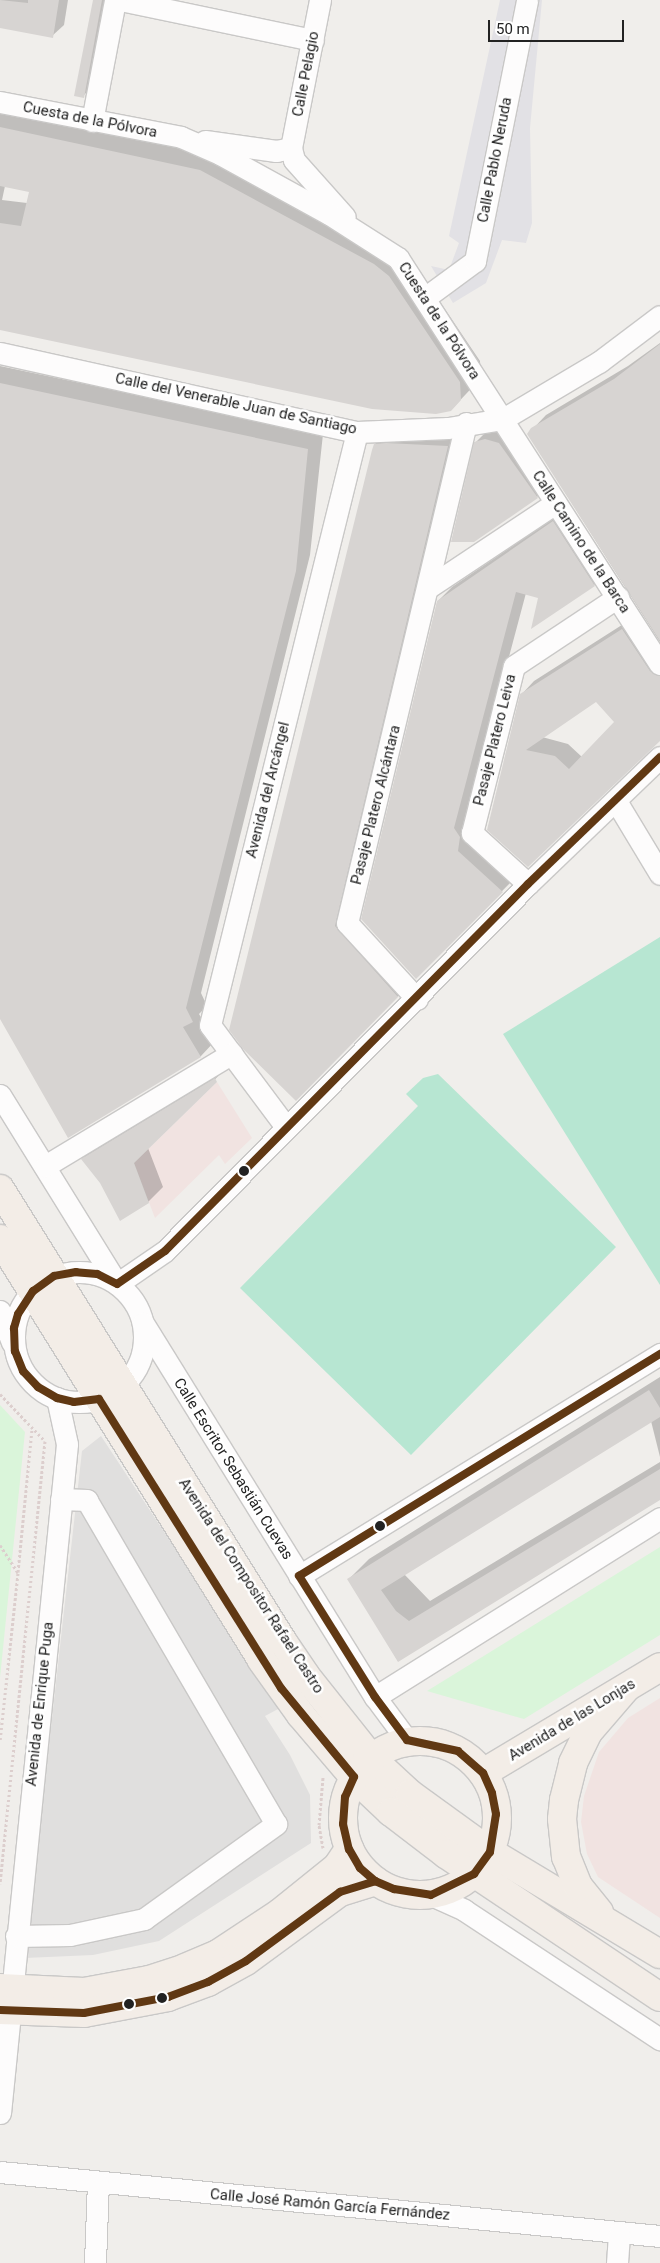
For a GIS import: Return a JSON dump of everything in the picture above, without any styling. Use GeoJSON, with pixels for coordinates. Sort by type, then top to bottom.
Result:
{"type":"FeatureCollection","features":[{"type":"Feature","properties":{"kind":"main road","name":"Avenida del Compositor Rafael Castro"},"geometry":{"type":"LineString","coordinates":[[0,1189],[43,1284],[99,1399],[271,1674],[362,1767],[410,1794],[490,1852],[660,1954]]}},
{"type":"Feature","properties":{"kind":"main road","name":"Avenida del Compositor Rafael Castro"},"geometry":{"type":"LineString","coordinates":[[0,1239],[43,1284],[124,1385],[391,1812],[474,1874],[660,1997]]}},
{"type":"Feature","properties":{"kind":"main road","name":"Avenida de las Lonjas"},"geometry":{"type":"LineString","coordinates":[[483,1773],[660,1667]]}},
{"type":"Feature","properties":{"kind":"main road"},"geometry":{"type":"LineString","coordinates":[[610,1924],[590,1902],[572,1873],[565,1849],[562,1819],[567,1780],[580,1747],[604,1711],[626,1688]]}},
{"type":"Feature","properties":{"kind":"main road"},"geometry":{"type":"LineString","coordinates":[[407,1740],[428,1742],[458,1751],[483,1773],[496,1814],[490,1852],[474,1874],[431,1895],[402,1892],[375,1881],[360,1868],[349,1849],[343,1807],[362,1767],[407,1740]]}},
{"type":"Feature","properties":{"kind":"main road"},"geometry":{"type":"LineString","coordinates":[[5,1999],[84,1992],[141,1981],[185,1968],[218,1954],[280,1913],[332,1872],[349,1849]]}},
{"type":"Feature","properties":{"kind":"main road"},"geometry":{"type":"LineString","coordinates":[[5,1999],[84,2013],[168,1997],[208,1982],[246,1961],[340,1892],[375,1881]]}},
{"type":"Feature","properties":{"kind":"street"},"geometry":{"type":"LineString","coordinates":[[92,121],[115,0]]}},
{"type":"Feature","properties":{"kind":"street"},"geometry":{"type":"LineString","coordinates":[[121,0],[313,40]]}},
{"type":"Feature","properties":{"kind":"street","name":"Calle Pelagio"},"geometry":{"type":"LineString","coordinates":[[291,148],[320,0]]}},
{"type":"Feature","properties":{"kind":"street","name":"Calle Pablo Neruda"},"geometry":{"type":"LineString","coordinates":[[426,297],[475,261],[527,0]]}},
{"type":"Feature","properties":{"kind":"street","name":"Cuesta de la Pólvora"},"geometry":{"type":"LineString","coordinates":[[0,102],[181,137],[276,152],[291,148],[294,160],[362,236]]}},
{"type":"Feature","properties":{"kind":"street","name":"Cuesta de la Pólvora"},"geometry":{"type":"LineString","coordinates":[[181,137],[220,154],[398,258],[426,297],[503,419]]}},
{"type":"Feature","properties":{"kind":"street"},"geometry":{"type":"LineString","coordinates":[[503,419],[599,362],[660,316]]}},
{"type":"Feature","properties":{"kind":"street","name":"Calle del Venerable Juan de Santiago"},"geometry":{"type":"LineString","coordinates":[[0,353],[357,432],[448,428],[466,423],[503,419]]}},
{"type":"Feature","properties":{"kind":"street","name":"Calle Camino de la Barca"},"geometry":{"type":"LineString","coordinates":[[503,419],[554,504],[618,597],[660,664]]}},
{"type":"Feature","properties":{"kind":"street","name":"Pasaje Platero Alcántara"},"geometry":{"type":"LineString","coordinates":[[417,999],[348,923],[429,587],[466,423]]}},
{"type":"Feature","properties":{"kind":"street","name":"Avenida del Arcángel"},"geometry":{"type":"LineString","coordinates":[[286,1128],[210,1025],[357,432]]}},
{"type":"Feature","properties":{"kind":"street"},"geometry":{"type":"LineString","coordinates":[[429,587],[554,504]]}},
{"type":"Feature","properties":{"kind":"street","name":"Pasaje Platero Leiva"},"geometry":{"type":"LineString","coordinates":[[528,884],[472,833],[514,666],[618,597]]}},
{"type":"Feature","properties":{"kind":"street"},"geometry":{"type":"LineString","coordinates":[[117,1284],[165,1251],[417,999],[528,884],[660,757]]}},
{"type":"Feature","properties":{"kind":"street"},"geometry":{"type":"LineString","coordinates":[[616,801],[660,874]]}},
{"type":"Feature","properties":{"kind":"street"},"geometry":{"type":"LineString","coordinates":[[45,1166],[232,1053]]}},
{"type":"Feature","properties":{"kind":"street"},"geometry":{"type":"LineString","coordinates":[[0,1095],[117,1284]]}},
{"type":"Feature","properties":{"kind":"street"},"geometry":{"type":"LineString","coordinates":[[15,1350],[18,1314],[43,1284],[76,1272],[97,1274],[117,1284]]}},
{"type":"Feature","properties":{"kind":"street","name":"Calle Escritor Sebastián Cuevas"},"geometry":{"type":"LineString","coordinates":[[117,1284],[129,1295],[143,1323],[374,1697],[407,1740]]}},
{"type":"Feature","properties":{"kind":"street"},"geometry":{"type":"LineString","coordinates":[[0,1310],[23,1371],[38,1387],[57,1398],[74,1402],[99,1399],[124,1385],[137,1366],[144,1345],[143,1323]]}},
{"type":"Feature","properties":{"kind":"street"},"geometry":{"type":"LineString","coordinates":[[299,1576],[660,1354]]}},
{"type":"Feature","properties":{"kind":"street","name":"Avenida de Enrique Puga"},"geometry":{"type":"LineString","coordinates":[[0,2113],[5,1999],[16,1936],[67,1444],[57,1398]]}},
{"type":"Feature","properties":{"kind":"street"},"geometry":{"type":"LineString","coordinates":[[16,1936],[70,1935],[144,1919],[276,1824],[87,1500],[61,1499]]}},
{"type":"Feature","properties":{"kind":"street"},"geometry":{"type":"LineString","coordinates":[[374,1697],[660,1518]]}},
{"type":"Feature","properties":{"kind":"street"},"geometry":{"type":"LineString","coordinates":[[431,1895],[464,1910],[660,2039]]}},
{"type":"Feature","properties":{"kind":"street","name":"Calle José Ramón García Fernández"},"geometry":{"type":"LineString","coordinates":[[0,2172],[660,2236]]}},
{"type":"Feature","properties":{"kind":"street"},"geometry":{"type":"LineString","coordinates":[[95,2263],[98,2183]]}},
{"type":"Feature","properties":{"kind":"street"},"geometry":{"type":"LineString","coordinates":[[617,2263],[619,2232]]}},
{"type":"Feature","properties":{"kind":"path"},"geometry":{"type":"LineString","coordinates":[[0,1394],[45,1441],[0,1884]]}},
{"type":"Feature","properties":{"kind":"path"},"geometry":{"type":"LineString","coordinates":[[0,1742],[32,1428]]}},
{"type":"Feature","properties":{"kind":"path"},"geometry":{"type":"LineString","coordinates":[[0,1544],[18,1573]]}},
{"type":"Feature","properties":{"kind":"path"},"geometry":{"type":"LineString","coordinates":[[0,1832],[5,1831]]}},
{"type":"Feature","properties":{"kind":"shaded area"},"geometry":{"type":"Polygon","coordinates":[[[500,0],[542,0],[530,128],[532,223],[526,243],[502,240],[486,283],[453,303],[431,266],[449,270],[459,243],[449,236],[500,0]]]}},
{"type":"Feature","properties":{"kind":"shaded area"},"geometry":{"type":"Polygon","coordinates":[[[217,1082],[252,1138],[225,1164],[219,1155],[155,1218],[134,1163],[217,1082]]]}},
{"type":"Feature","properties":{"kind":"shaded area"},"geometry":{"type":"Polygon","coordinates":[[[101,1436],[280,1708],[265,1716],[290,1755],[310,1795],[311,1843],[159,1941],[93,1955],[25,1958],[82,1451],[101,1436]]]}},
{"type":"Feature","properties":{"kind":"shaded area"},"geometry":{"type":"Polygon","coordinates":[[[660,1698],[660,1918],[598,1877],[587,1854],[581,1822],[584,1796],[599,1752],[628,1718],[660,1698]]]}},
{"type":"Feature","properties":{"kind":"green space"},"geometry":{"type":"Polygon","coordinates":[[[660,937],[660,1285],[503,1034],[660,937]]]}},
{"type":"Feature","properties":{"kind":"green space"},"geometry":{"type":"Polygon","coordinates":[[[438,1074],[616,1247],[411,1455],[240,1288],[418,1106],[406,1094],[423,1078],[438,1074]]]}},
{"type":"Feature","properties":{"kind":"green space"},"geometry":{"type":"Polygon","coordinates":[[[0,1405],[25,1432],[0,1678],[0,1405]]]}},
{"type":"Feature","properties":{"kind":"green space"},"geometry":{"type":"Polygon","coordinates":[[[660,1547],[660,1635],[524,1719],[427,1691],[660,1547]]]}},
{"type":"Feature","properties":{"kind":"building"},"geometry":{"type":"Polygon","coordinates":[[[0,0],[28,3],[28,0],[59,0],[53,38],[0,28],[0,0]]]}},
{"type":"Feature","properties":{"kind":"building"},"geometry":{"type":"Polygon","coordinates":[[[93,0],[102,0],[84,98],[74,96],[93,0]]]}},
{"type":"Feature","properties":{"kind":"building"},"geometry":{"type":"Polygon","coordinates":[[[0,127],[200,170],[374,264],[389,276],[460,382],[461,400],[451,411],[436,414],[372,409],[0,330],[0,223],[21,226],[29,192],[0,186],[0,127]]]}},
{"type":"Feature","properties":{"kind":"building"},"geometry":{"type":"Polygon","coordinates":[[[660,344],[660,641],[527,434],[531,428],[614,379],[660,344]]]}},
{"type":"Feature","properties":{"kind":"building"},"geometry":{"type":"Polygon","coordinates":[[[0,383],[308,449],[296,571],[186,1008],[193,1022],[183,1027],[201,1057],[68,1138],[0,1019],[0,383]]]}},
{"type":"Feature","properties":{"kind":"building"},"geometry":{"type":"Polygon","coordinates":[[[485,439],[499,443],[538,498],[474,542],[451,542],[474,442],[485,439]]]}},
{"type":"Feature","properties":{"kind":"building"},"geometry":{"type":"Polygon","coordinates":[[[374,444],[448,446],[335,926],[398,997],[296,1101],[244,1050],[229,1030],[372,450],[374,444]]]}},
{"type":"Feature","properties":{"kind":"building"},"geometry":{"type":"Polygon","coordinates":[[[553,521],[595,586],[531,629],[538,598],[516,592],[454,828],[460,837],[458,851],[503,892],[416,979],[361,919],[437,601],[553,521]]]}},
{"type":"Feature","properties":{"kind":"building"},"geometry":{"type":"Polygon","coordinates":[[[622,629],[650,671],[660,676],[660,741],[528,867],[487,830],[520,694],[622,629]],[[596,702],[526,750],[555,756],[569,769],[614,722],[596,702]]]}},
{"type":"Feature","properties":{"kind":"building"},"geometry":{"type":"Polygon","coordinates":[[[215,1078],[217,1082],[134,1163],[149,1203],[120,1221],[100,1183],[81,1159],[215,1078]]]}},
{"type":"Feature","properties":{"kind":"building"},"geometry":{"type":"Polygon","coordinates":[[[649,1390],[660,1408],[660,1417],[381,1590],[396,1611],[409,1621],[660,1469],[660,1500],[398,1662],[347,1579],[649,1390]]]}},
{"type":"Feature","properties":{"kind":"transit line"},"geometry":{"type":"LineString","coordinates":[[660,757],[528,884],[165,1251],[117,1284],[97,1274],[76,1272],[54,1276],[33,1291],[18,1314],[14,1328],[15,1351],[23,1371],[38,1387],[57,1398],[74,1402],[99,1399],[281,1688],[354,1777],[345,1797],[343,1824],[349,1849],[360,1868],[375,1881],[394,1889],[431,1895],[474,1874],[490,1852],[496,1814],[492,1793],[483,1773],[458,1751],[407,1740],[375,1697],[299,1576],[660,1354]]}},
{"type":"Feature","properties":{"kind":"transit line"},"geometry":{"type":"LineString","coordinates":[[0,2010],[84,2013],[168,1997],[208,1982],[246,1961],[340,1892],[375,1881]]}}]}
